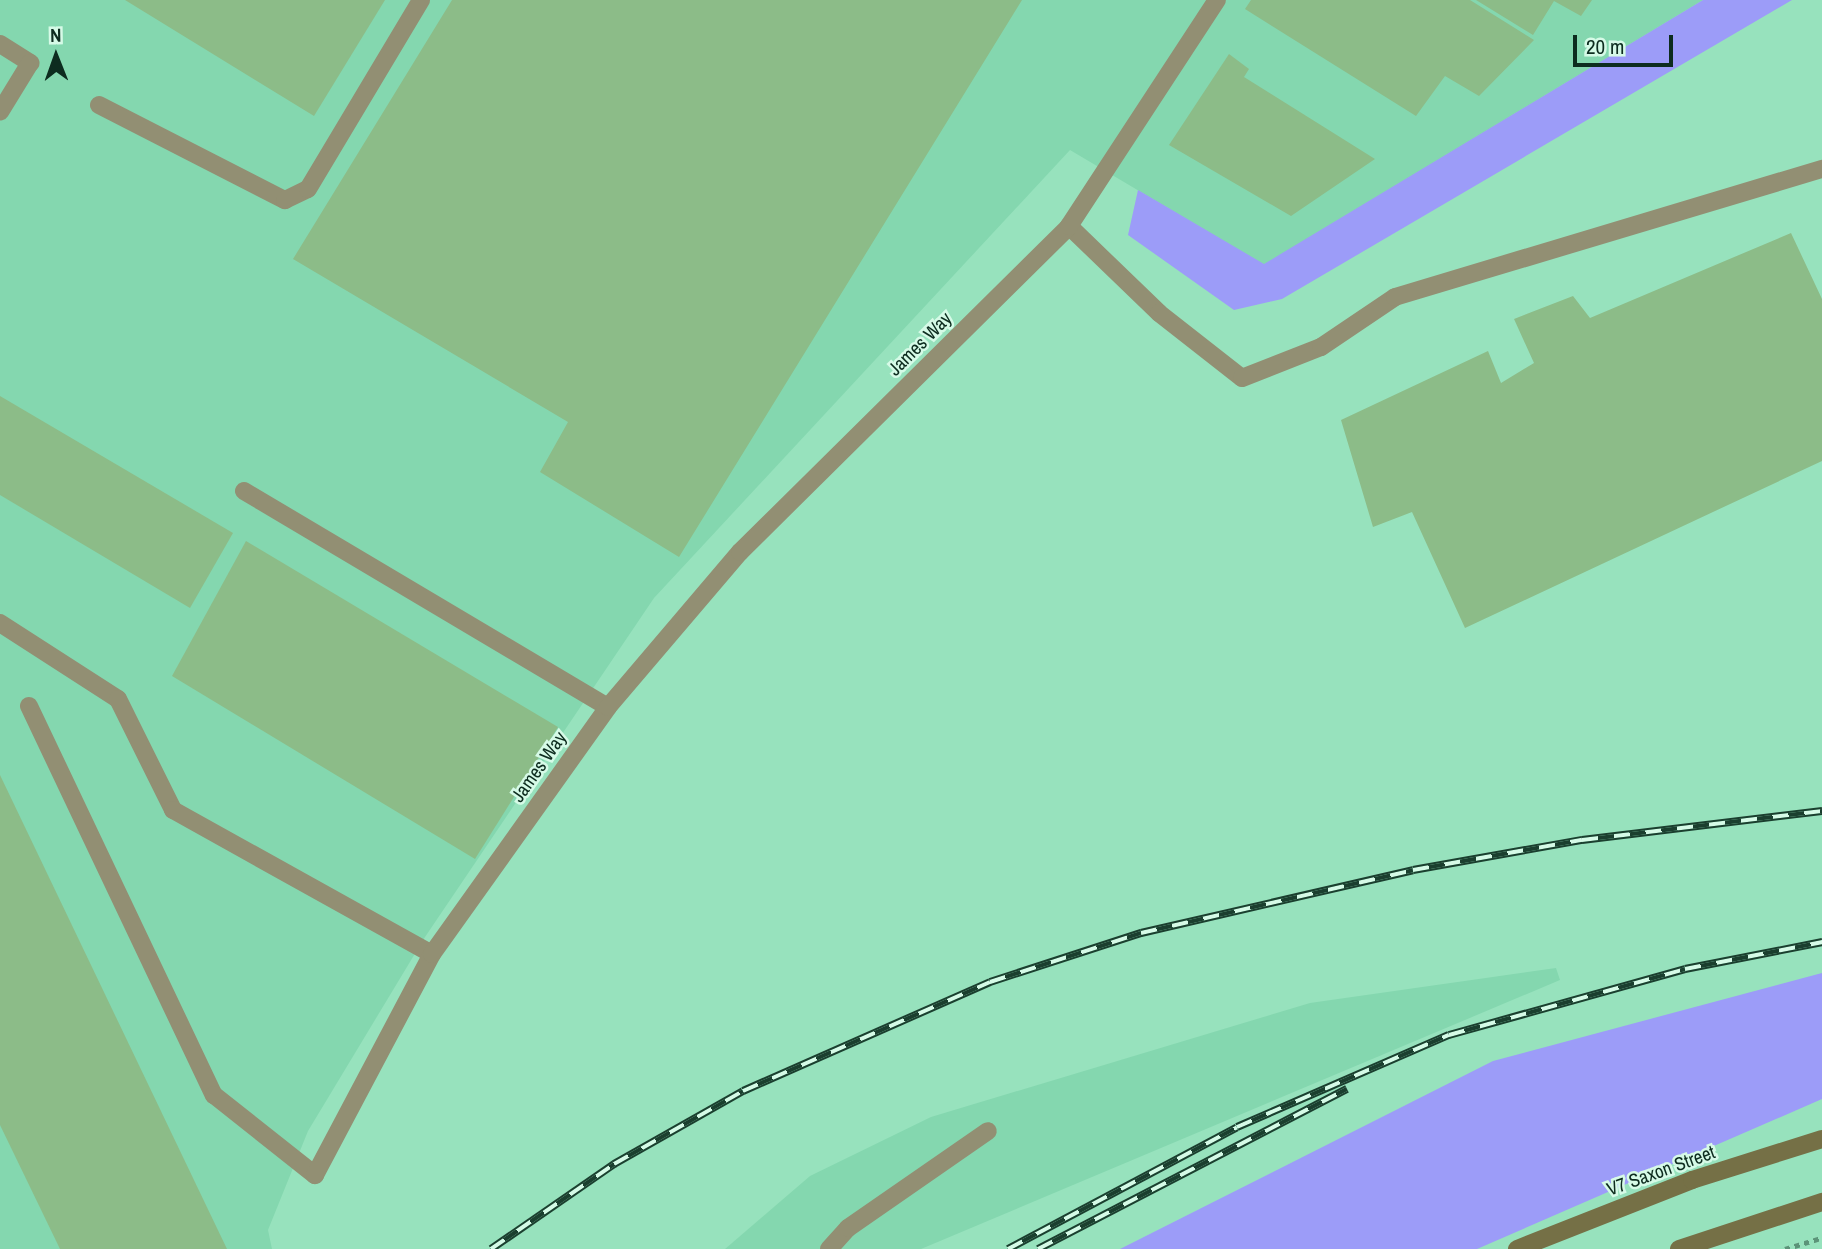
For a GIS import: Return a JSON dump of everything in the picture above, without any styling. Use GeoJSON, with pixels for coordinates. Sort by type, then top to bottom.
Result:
{"type":"FeatureCollection","features":[{"type":"Feature","properties":{"kind":"main road","name":"V7 Saxon Street"},"geometry":{"type":"LineString","coordinates":[[1517,1249],[1692,1180],[1822,1139]]}},
{"type":"Feature","properties":{"kind":"main road"},"geometry":{"type":"LineString","coordinates":[[1679,1249],[1822,1202]]}},
{"type":"Feature","properties":{"kind":"street"},"geometry":{"type":"LineString","coordinates":[[99,105],[285,200],[308,189],[421,0]]}},
{"type":"Feature","properties":{"kind":"street","name":"James Way"},"geometry":{"type":"LineString","coordinates":[[29,706],[214,1095],[315,1175],[432,954],[608,707],[740,552],[1069,226],[1216,0]]}},
{"type":"Feature","properties":{"kind":"street"},"geometry":{"type":"LineString","coordinates":[[0,44],[30,63],[0,112]]}},
{"type":"Feature","properties":{"kind":"street"},"geometry":{"type":"LineString","coordinates":[[1069,226],[1159,313],[1242,378],[1321,347],[1395,297],[1822,169]]}},
{"type":"Feature","properties":{"kind":"street"},"geometry":{"type":"LineString","coordinates":[[244,491],[608,707]]}},
{"type":"Feature","properties":{"kind":"street"},"geometry":{"type":"LineString","coordinates":[[0,623],[118,699],[173,810],[432,954]]}},
{"type":"Feature","properties":{"kind":"street"},"geometry":{"type":"LineString","coordinates":[[829,1249],[848,1228],[988,1131]]}},
{"type":"Feature","properties":{"kind":"path"},"geometry":{"type":"LineString","coordinates":[[1785,1249],[1822,1238]]}},
{"type":"Feature","properties":{"kind":"shaded area"},"geometry":{"type":"Polygon","coordinates":[[[0,0],[1703,0],[1264,265],[1070,150],[654,598],[425,937],[308,1131],[268,1230],[272,1249],[0,1249],[0,0]]]}},
{"type":"Feature","properties":{"kind":"shaded area"},"geometry":{"type":"Polygon","coordinates":[[[1703,0],[1792,0],[1282,299],[1234,310],[1128,235],[1138,190],[1264,264],[1703,0]]]}},
{"type":"Feature","properties":{"kind":"shaded area"},"geometry":{"type":"Polygon","coordinates":[[[1556,968],[1560,980],[921,1249],[725,1249],[810,1176],[931,1117],[1310,1003],[1556,968]]]}},
{"type":"Feature","properties":{"kind":"shaded area"},"geometry":{"type":"Polygon","coordinates":[[[1822,973],[1822,1099],[1477,1249],[1120,1249],[1493,1061],[1822,973]]]}},
{"type":"Feature","properties":{"kind":"building"},"geometry":{"type":"Polygon","coordinates":[[[125,0],[385,0],[314,116],[125,0]]]}},
{"type":"Feature","properties":{"kind":"building"},"geometry":{"type":"Polygon","coordinates":[[[452,0],[1022,0],[679,557],[540,472],[568,422],[293,259],[452,0]]]}},
{"type":"Feature","properties":{"kind":"building"},"geometry":{"type":"Polygon","coordinates":[[[1251,0],[1470,0],[1534,40],[1479,96],[1445,76],[1416,116],[1245,9],[1251,0]]]}},
{"type":"Feature","properties":{"kind":"building"},"geometry":{"type":"Polygon","coordinates":[[[1476,0],[1592,0],[1581,16],[1554,1],[1533,35],[1476,0]]]}},
{"type":"Feature","properties":{"kind":"building"},"geometry":{"type":"Polygon","coordinates":[[[1229,54],[1249,69],[1244,77],[1375,159],[1291,216],[1169,145],[1229,54]]]}},
{"type":"Feature","properties":{"kind":"building"},"geometry":{"type":"Polygon","coordinates":[[[1791,233],[1822,299],[1822,461],[1465,628],[1412,512],[1373,527],[1341,420],[1488,351],[1501,383],[1534,363],[1514,319],[1573,296],[1590,318],[1791,233]]]}},
{"type":"Feature","properties":{"kind":"building"},"geometry":{"type":"Polygon","coordinates":[[[0,396],[233,533],[190,608],[0,495],[0,396]]]}},
{"type":"Feature","properties":{"kind":"building"},"geometry":{"type":"Polygon","coordinates":[[[246,541],[558,727],[475,859],[172,676],[246,541]]]}},
{"type":"Feature","properties":{"kind":"building"},"geometry":{"type":"Polygon","coordinates":[[[0,775],[227,1249],[60,1249],[0,1125],[0,775]]]}},
{"type":"Feature","properties":{"kind":"railway"},"geometry":{"type":"LineString","coordinates":[[491,1249],[614,1164],[743,1091],[990,982],[1141,933],[1413,870],[1582,840],[1822,811]]}},
{"type":"Feature","properties":{"kind":"railway"},"geometry":{"type":"LineString","coordinates":[[1008,1249],[1237,1127],[1449,1035],[1685,969],[1822,942]]}},
{"type":"Feature","properties":{"kind":"railway"},"geometry":{"type":"LineString","coordinates":[[1038,1249],[1347,1089]]}}]}
